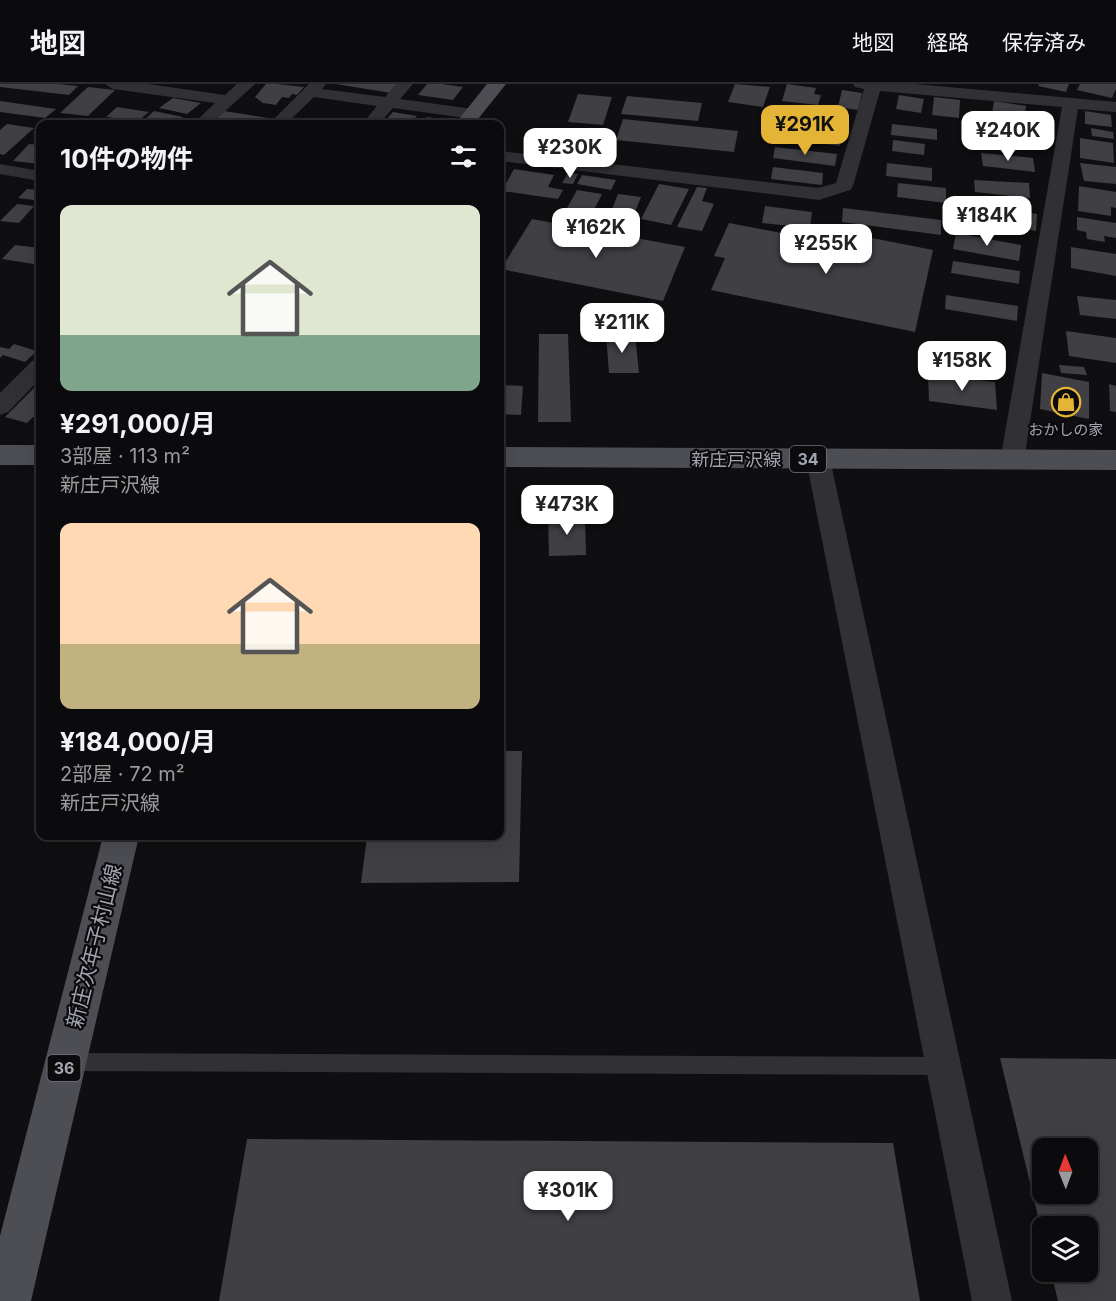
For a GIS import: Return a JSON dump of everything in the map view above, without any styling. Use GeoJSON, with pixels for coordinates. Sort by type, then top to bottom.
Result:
{"type":"FeatureCollection","features":[{"type":"Feature","properties":{"kind":"main road"},"geometry":{"type":"LineString","coordinates":[[469,119],[498,84]]}},
{"type":"Feature","properties":{"kind":"main road"},"geometry":{"type":"LineString","coordinates":[[0,455],[36,455]]}},
{"type":"Feature","properties":{"kind":"main road","name":"新庄戸沢線"},"geometry":{"type":"LineString","coordinates":[[504,457],[1116,460]]}},
{"type":"Feature","properties":{"kind":"main road","name":"新庄次年子村山線"},"geometry":{"type":"LineString","coordinates":[[7,1301],[120,840]]}},
{"type":"Feature","properties":{"kind":"street"},"geometry":{"type":"LineString","coordinates":[[113,84],[229,100]]}},
{"type":"Feature","properties":{"kind":"street"},"geometry":{"type":"LineString","coordinates":[[206,120],[247,84]]}},
{"type":"Feature","properties":{"kind":"street"},"geometry":{"type":"LineString","coordinates":[[374,120],[405,84]]}},
{"type":"Feature","properties":{"kind":"street"},"geometry":{"type":"LineString","coordinates":[[504,156],[819,194],[844,186],[867,85],[910,86],[1116,107]]}},
{"type":"Feature","properties":{"kind":"street"},"geometry":{"type":"LineString","coordinates":[[282,120],[314,88],[469,119]]}},
{"type":"Feature","properties":{"kind":"street"},"geometry":{"type":"LineString","coordinates":[[1012,460],[1071,103]]}},
{"type":"Feature","properties":{"kind":"street"},"geometry":{"type":"LineString","coordinates":[[0,169],[36,175]]}},
{"type":"Feature","properties":{"kind":"street"},"geometry":{"type":"LineString","coordinates":[[0,407],[36,370]]}},
{"type":"Feature","properties":{"kind":"street"},"geometry":{"type":"LineString","coordinates":[[818,459],[993,1301]]}},
{"type":"Feature","properties":{"kind":"lane"},"geometry":{"type":"LineString","coordinates":[[65,1062],[944,1066]]}},
{"type":"Feature","properties":{"kind":"building"},"geometry":{"type":"Polygon","coordinates":[[[0,84],[78,86],[69,95],[0,87],[0,84]]]}},
{"type":"Feature","properties":{"kind":"building"},"geometry":{"type":"Polygon","coordinates":[[[266,84],[304,87],[297,95],[292,94],[289,98],[282,97],[276,105],[263,103],[255,97],[266,84]]]}},
{"type":"Feature","properties":{"kind":"building"},"geometry":{"type":"Polygon","coordinates":[[[336,84],[398,84],[391,93],[336,84]]]}},
{"type":"Feature","properties":{"kind":"building"},"geometry":{"type":"Polygon","coordinates":[[[427,84],[463,87],[453,100],[418,95],[427,84]]]}},
{"type":"Feature","properties":{"kind":"building"},"geometry":{"type":"Polygon","coordinates":[[[735,84],[770,87],[763,107],[728,102],[735,84]]]}},
{"type":"Feature","properties":{"kind":"building"},"geometry":{"type":"Polygon","coordinates":[[[787,84],[816,88],[814,94],[821,95],[818,105],[782,101],[787,84]]]}},
{"type":"Feature","properties":{"kind":"building"},"geometry":{"type":"Polygon","coordinates":[[[1039,84],[1069,84],[1066,92],[1038,86],[1039,84]]]}},
{"type":"Feature","properties":{"kind":"building"},"geometry":{"type":"Polygon","coordinates":[[[1080,84],[1116,84],[1116,89],[1112,98],[1077,90],[1080,84]]]}},
{"type":"Feature","properties":{"kind":"building"},"geometry":{"type":"Polygon","coordinates":[[[88,87],[115,90],[88,116],[60,113],[88,87]]]}},
{"type":"Feature","properties":{"kind":"building"},"geometry":{"type":"Polygon","coordinates":[[[842,90],[862,93],[858,110],[838,107],[842,90]]]}},
{"type":"Feature","properties":{"kind":"building"},"geometry":{"type":"Polygon","coordinates":[[[578,94],[612,97],[603,125],[568,122],[578,94]]]}},
{"type":"Feature","properties":{"kind":"building"},"geometry":{"type":"Polygon","coordinates":[[[899,95],[924,99],[921,113],[896,109],[899,95]]]}},
{"type":"Feature","properties":{"kind":"building"},"geometry":{"type":"Polygon","coordinates":[[[627,96],[702,103],[698,121],[621,114],[627,96]]]}},
{"type":"Feature","properties":{"kind":"building"},"geometry":{"type":"Polygon","coordinates":[[[934,97],[960,100],[959,118],[932,115],[934,97]]]}},
{"type":"Feature","properties":{"kind":"building"},"geometry":{"type":"Polygon","coordinates":[[[173,98],[201,103],[187,114],[159,108],[173,98]]]}},
{"type":"Feature","properties":{"kind":"building"},"geometry":{"type":"Polygon","coordinates":[[[0,101],[56,109],[45,118],[0,112],[0,101]]]}},
{"type":"Feature","properties":{"kind":"building"},"geometry":{"type":"Polygon","coordinates":[[[994,101],[1026,106],[1021,150],[987,145],[994,101]]]}},
{"type":"Feature","properties":{"kind":"building"},"geometry":{"type":"Polygon","coordinates":[[[117,107],[149,112],[139,120],[106,117],[117,107]]]}},
{"type":"Feature","properties":{"kind":"building"},"geometry":{"type":"Polygon","coordinates":[[[154,111],[183,117],[180,120],[144,120],[154,111]]]}},
{"type":"Feature","properties":{"kind":"building"},"geometry":{"type":"Polygon","coordinates":[[[224,111],[274,119],[273,120],[214,120],[224,111]]]}},
{"type":"Feature","properties":{"kind":"building"},"geometry":{"type":"Polygon","coordinates":[[[1085,111],[1111,115],[1112,127],[1085,124],[1085,111]]]}},
{"type":"Feature","properties":{"kind":"building"},"geometry":{"type":"Polygon","coordinates":[[[393,112],[417,116],[413,120],[386,120],[393,112]]]}},
{"type":"Feature","properties":{"kind":"building"},"geometry":{"type":"Polygon","coordinates":[[[427,117],[445,120],[424,120],[427,117]]]}},
{"type":"Feature","properties":{"kind":"building"},"geometry":{"type":"Polygon","coordinates":[[[623,119],[738,131],[734,152],[616,140],[623,119]]]}},
{"type":"Feature","properties":{"kind":"building"},"geometry":{"type":"Polygon","coordinates":[[[7,124],[34,128],[4,155],[0,154],[0,130],[7,124]]]}},
{"type":"Feature","properties":{"kind":"building"},"geometry":{"type":"Polygon","coordinates":[[[892,124],[937,129],[937,140],[891,135],[892,124]]]}},
{"type":"Feature","properties":{"kind":"building"},"geometry":{"type":"Polygon","coordinates":[[[778,126],[841,133],[840,146],[775,138],[778,126]]]}},
{"type":"Feature","properties":{"kind":"building"},"geometry":{"type":"Polygon","coordinates":[[[1091,128],[1113,132],[1114,139],[1092,136],[1091,128]]]}},
{"type":"Feature","properties":{"kind":"building"},"geometry":{"type":"Polygon","coordinates":[[[1080,138],[1113,143],[1114,163],[1080,158],[1080,138]]]}},
{"type":"Feature","properties":{"kind":"building"},"geometry":{"type":"Polygon","coordinates":[[[893,140],[925,144],[924,155],[892,151],[893,140]]]}},
{"type":"Feature","properties":{"kind":"building"},"geometry":{"type":"Polygon","coordinates":[[[29,144],[36,145],[36,164],[13,161],[29,144]]]}},
{"type":"Feature","properties":{"kind":"building"},"geometry":{"type":"Polygon","coordinates":[[[775,147],[837,154],[835,166],[773,158],[775,147]]]}},
{"type":"Feature","properties":{"kind":"building"},"geometry":{"type":"Polygon","coordinates":[[[981,153],[1033,158],[1035,172],[983,166],[981,153]]]}},
{"type":"Feature","properties":{"kind":"building"},"geometry":{"type":"Polygon","coordinates":[[[887,163],[932,168],[932,181],[886,176],[887,163]]]}},
{"type":"Feature","properties":{"kind":"building"},"geometry":{"type":"Polygon","coordinates":[[[1080,163],[1116,167],[1116,184],[1084,181],[1080,163]]]}},
{"type":"Feature","properties":{"kind":"building"},"geometry":{"type":"Polygon","coordinates":[[[773,167],[823,173],[822,185],[771,179],[773,167]]]}},
{"type":"Feature","properties":{"kind":"building"},"geometry":{"type":"Polygon","coordinates":[[[514,169],[554,175],[548,187],[563,190],[558,199],[504,191],[514,169]]]}},
{"type":"Feature","properties":{"kind":"building"},"geometry":{"type":"Polygon","coordinates":[[[568,173],[578,174],[573,184],[562,183],[568,173]]]}},
{"type":"Feature","properties":{"kind":"building"},"geometry":{"type":"Polygon","coordinates":[[[582,175],[616,180],[611,190],[577,184],[582,175]]]}},
{"type":"Feature","properties":{"kind":"building"},"geometry":{"type":"Polygon","coordinates":[[[974,180],[1029,183],[1030,198],[975,192],[974,180]]]}},
{"type":"Feature","properties":{"kind":"building"},"geometry":{"type":"Polygon","coordinates":[[[898,183],[946,188],[946,203],[897,197],[898,183]]]}},
{"type":"Feature","properties":{"kind":"building"},"geometry":{"type":"Polygon","coordinates":[[[659,184],[689,189],[671,225],[641,219],[659,184]]]}},
{"type":"Feature","properties":{"kind":"building"},"geometry":{"type":"Polygon","coordinates":[[[1079,186],[1116,192],[1116,208],[1111,207],[1111,216],[1078,211],[1079,186]]]}},
{"type":"Feature","properties":{"kind":"building"},"geometry":{"type":"Polygon","coordinates":[[[697,187],[707,188],[702,201],[714,204],[702,231],[677,227],[697,187]]]}},
{"type":"Feature","properties":{"kind":"building"},"geometry":{"type":"Polygon","coordinates":[[[27,189],[36,190],[34,200],[18,198],[27,189]]]}},
{"type":"Feature","properties":{"kind":"building"},"geometry":{"type":"Polygon","coordinates":[[[577,190],[602,194],[593,212],[567,208],[577,190]]]}},
{"type":"Feature","properties":{"kind":"building"},"geometry":{"type":"Polygon","coordinates":[[[618,194],[641,197],[633,217],[610,214],[618,194]]]}},
{"type":"Feature","properties":{"kind":"building"},"geometry":{"type":"Polygon","coordinates":[[[965,202],[1037,214],[1036,231],[962,218],[965,202]]]}},
{"type":"Feature","properties":{"kind":"building"},"geometry":{"type":"Polygon","coordinates":[[[17,204],[34,206],[19,223],[0,221],[17,204]]]}},
{"type":"Feature","properties":{"kind":"building"},"geometry":{"type":"Polygon","coordinates":[[[765,206],[812,212],[810,228],[762,223],[765,206]]]}},
{"type":"Feature","properties":{"kind":"building"},"geometry":{"type":"Polygon","coordinates":[[[843,208],[941,220],[941,235],[842,222],[843,208]]]}},
{"type":"Feature","properties":{"kind":"building"},"geometry":{"type":"Polygon","coordinates":[[[1077,217],[1116,223],[1116,238],[1104,236],[1105,242],[1087,239],[1086,232],[1077,230],[1077,217]]]}},
{"type":"Feature","properties":{"kind":"building"},"geometry":{"type":"Polygon","coordinates":[[[532,219],[685,247],[663,301],[504,270],[504,264],[532,219]]]}},
{"type":"Feature","properties":{"kind":"building"},"geometry":{"type":"Polygon","coordinates":[[[729,223],[859,248],[862,236],[933,250],[915,332],[711,290],[725,258],[714,256],[729,223]]]}},
{"type":"Feature","properties":{"kind":"building"},"geometry":{"type":"Polygon","coordinates":[[[956,233],[1021,245],[1019,261],[953,249],[956,233]]]}},
{"type":"Feature","properties":{"kind":"building"},"geometry":{"type":"Polygon","coordinates":[[[15,245],[36,248],[36,264],[2,259],[15,245]]]}},
{"type":"Feature","properties":{"kind":"building"},"geometry":{"type":"Polygon","coordinates":[[[1071,247],[1116,254],[1116,276],[1071,268],[1071,247]]]}},
{"type":"Feature","properties":{"kind":"building"},"geometry":{"type":"Polygon","coordinates":[[[953,261],[1020,271],[1019,284],[951,273],[953,261]]]}},
{"type":"Feature","properties":{"kind":"building"},"geometry":{"type":"Polygon","coordinates":[[[946,295],[1018,306],[1017,321],[945,309],[946,295]]]}},
{"type":"Feature","properties":{"kind":"building"},"geometry":{"type":"Polygon","coordinates":[[[1077,296],[1116,300],[1116,319],[1080,315],[1077,296]]]}},
{"type":"Feature","properties":{"kind":"building"},"geometry":{"type":"Polygon","coordinates":[[[1066,331],[1116,338],[1116,363],[1069,356],[1066,331]]]}},
{"type":"Feature","properties":{"kind":"building"},"geometry":{"type":"Polygon","coordinates":[[[539,334],[568,334],[571,422],[538,422],[539,334]]]}},
{"type":"Feature","properties":{"kind":"building"},"geometry":{"type":"Polygon","coordinates":[[[635,334],[639,373],[609,373],[606,335],[635,334]]]}},
{"type":"Feature","properties":{"kind":"building"},"geometry":{"type":"Polygon","coordinates":[[[14,344],[36,352],[25,362],[3,355],[0,358],[0,347],[9,349],[14,344]]]}},
{"type":"Feature","properties":{"kind":"building"},"geometry":{"type":"Polygon","coordinates":[[[1059,365],[1084,367],[1087,375],[1061,373],[1059,365]]]}},
{"type":"Feature","properties":{"kind":"building"},"geometry":{"type":"Polygon","coordinates":[[[1042,373],[1089,382],[1089,419],[1040,409],[1042,373]]]}},
{"type":"Feature","properties":{"kind":"building"},"geometry":{"type":"Polygon","coordinates":[[[928,374],[995,382],[997,410],[929,401],[928,374]]]}},
{"type":"Feature","properties":{"kind":"building"},"geometry":{"type":"Polygon","coordinates":[[[1109,384],[1116,386],[1116,412],[1110,411],[1109,384]]]}},
{"type":"Feature","properties":{"kind":"building"},"geometry":{"type":"Polygon","coordinates":[[[504,385],[523,386],[521,415],[504,414],[504,385]]]}},
{"type":"Feature","properties":{"kind":"building"},"geometry":{"type":"Polygon","coordinates":[[[36,388],[36,418],[33,417],[27,423],[5,417],[36,388]]]}},
{"type":"Feature","properties":{"kind":"building"},"geometry":{"type":"Polygon","coordinates":[[[548,516],[585,516],[586,555],[549,556],[548,516]]]}},
{"type":"Feature","properties":{"kind":"building"},"geometry":{"type":"Polygon","coordinates":[[[504,751],[522,751],[519,882],[361,883],[366,840],[504,840],[504,751]]]}},
{"type":"Feature","properties":{"kind":"building"},"geometry":{"type":"Polygon","coordinates":[[[1000,1058],[1116,1059],[1116,1301],[1058,1301],[1053,1282],[1098,1282],[1098,1216],[1038,1216],[1035,1204],[1098,1204],[1098,1138],[1032,1138],[1032,1191],[1000,1058]]]}},
{"type":"Feature","properties":{"kind":"building"},"geometry":{"type":"Polygon","coordinates":[[[247,1139],[893,1143],[920,1301],[219,1301],[247,1139]]]}},
{"type":"Feature","properties":{"kind":"place","name":"おかしの家"},"geometry":{"type":"Point","coordinates":[1066,402]}}]}
